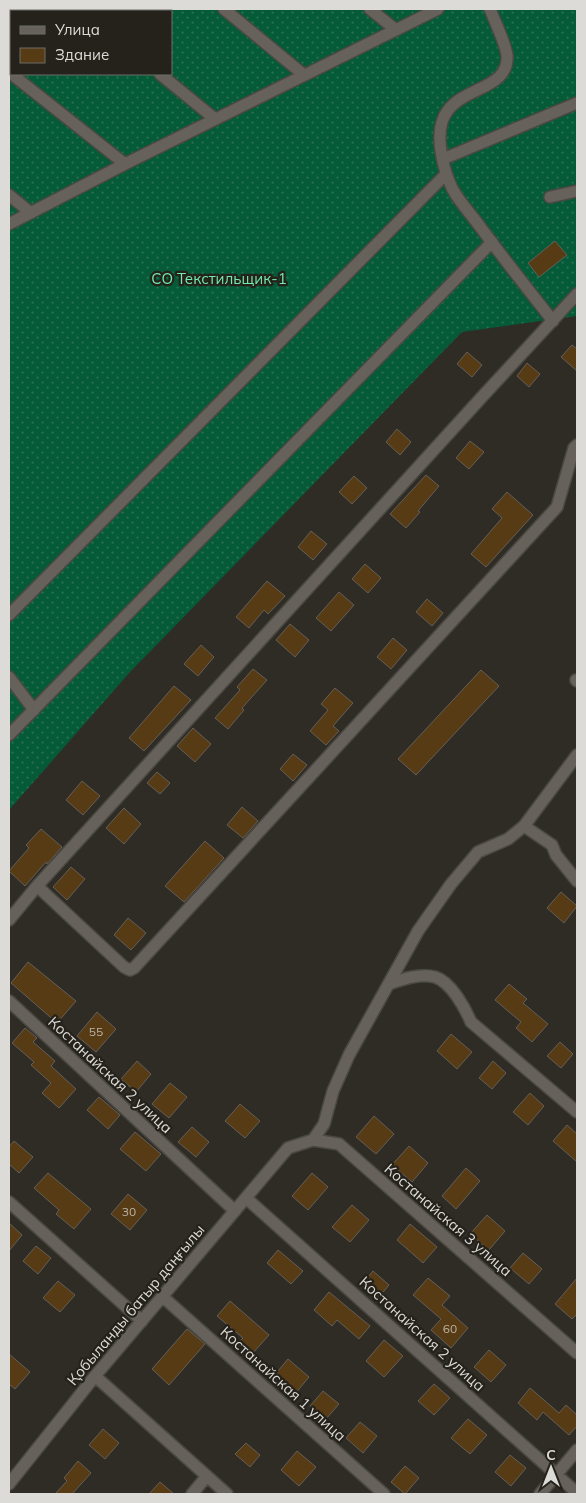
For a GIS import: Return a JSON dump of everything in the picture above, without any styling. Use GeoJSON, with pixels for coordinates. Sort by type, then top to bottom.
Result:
{"type":"FeatureCollection","features":[{"type":"Feature","properties":{"kind":"street"},"geometry":{"type":"LineString","coordinates":[[224,9],[304,76]]}},
{"type":"Feature","properties":{"kind":"street"},"geometry":{"type":"LineString","coordinates":[[370,9],[396,30]]}},
{"type":"Feature","properties":{"kind":"street"},"geometry":{"type":"LineString","coordinates":[[9,224],[125,164],[438,9]]}},
{"type":"Feature","properties":{"kind":"street"},"geometry":{"type":"LineString","coordinates":[[490,9],[507,54],[504,72],[489,85],[465,95],[449,107],[442,122],[440,138],[442,159],[453,190],[553,321]]}},
{"type":"Feature","properties":{"kind":"street"},"geometry":{"type":"LineString","coordinates":[[13,75],[125,164]]}},
{"type":"Feature","properties":{"kind":"street"},"geometry":{"type":"LineString","coordinates":[[161,75],[216,119]]}},
{"type":"Feature","properties":{"kind":"street"},"geometry":{"type":"LineString","coordinates":[[442,159],[577,103]]}},
{"type":"Feature","properties":{"kind":"street"},"geometry":{"type":"LineString","coordinates":[[9,615],[446,174]]}},
{"type":"Feature","properties":{"kind":"street"},"geometry":{"type":"LineString","coordinates":[[550,197],[577,191]]}},
{"type":"Feature","properties":{"kind":"street"},"geometry":{"type":"LineString","coordinates":[[9,195],[31,213]]}},
{"type":"Feature","properties":{"kind":"street"},"geometry":{"type":"LineString","coordinates":[[9,735],[492,242]]}},
{"type":"Feature","properties":{"kind":"street"},"geometry":{"type":"LineString","coordinates":[[9,920],[37,886],[577,294]]}},
{"type":"Feature","properties":{"kind":"street"},"geometry":{"type":"LineString","coordinates":[[37,886],[124,967],[130,970],[134,968],[557,506],[574,448],[577,445]]}},
{"type":"Feature","properties":{"kind":"street"},"geometry":{"type":"LineString","coordinates":[[9,677],[34,710]]}},
{"type":"Feature","properties":{"kind":"street"},"geometry":{"type":"LineString","coordinates":[[313,1140],[324,1124],[333,1091],[349,1055],[418,931],[478,852],[508,838],[524,826],[577,755]]}},
{"type":"Feature","properties":{"kind":"street"},"geometry":{"type":"LineString","coordinates":[[524,826],[552,846],[556,855],[577,881]]}},
{"type":"Feature","properties":{"kind":"street"},"geometry":{"type":"LineString","coordinates":[[389,984],[420,976],[436,977],[451,989],[471,1022],[577,1112]]}},
{"type":"Feature","properties":{"kind":"street","name":"Костанайская 2 улица"},"geometry":{"type":"LineString","coordinates":[[9,1001],[235,1211]]}},
{"type":"Feature","properties":{"kind":"street","name":"Костанайская 3 улица"},"geometry":{"type":"LineString","coordinates":[[288,1148],[313,1140],[338,1144],[577,1353]]}},
{"type":"Feature","properties":{"kind":"street","name":"Қобыланды батыр даңғылы"},"geometry":{"type":"LineString","coordinates":[[9,1484],[95,1376],[288,1148]]}},
{"type":"Feature","properties":{"kind":"street","name":"Костанайская 2 улица"},"geometry":{"type":"LineString","coordinates":[[246,1198],[557,1474],[577,1494]]}},
{"type":"Feature","properties":{"kind":"street"},"geometry":{"type":"LineString","coordinates":[[9,1202],[142,1321]]}},
{"type":"Feature","properties":{"kind":"street","name":"Костанайская 1 улица"},"geometry":{"type":"LineString","coordinates":[[162,1297],[384,1494]]}},
{"type":"Feature","properties":{"kind":"street"},"geometry":{"type":"LineString","coordinates":[[95,1376],[227,1494]]}},
{"type":"Feature","properties":{"kind":"street"},"geometry":{"type":"LineString","coordinates":[[540,1494],[577,1450]]}},
{"type":"Feature","properties":{"kind":"street"},"geometry":{"type":"LineString","coordinates":[[192,1494],[207,1476]]}},
{"type":"Feature","properties":{"kind":"green space","name":"СО Текстильщик-1"},"geometry":{"type":"Polygon","coordinates":[[[9,9],[577,9],[577,316],[462,332],[130,672],[9,810],[9,9]]]}},
{"type":"Feature","properties":{"kind":"building"},"geometry":{"type":"Polygon","coordinates":[[[555,241],[567,255],[539,277],[528,263],[555,241]]]}},
{"type":"Feature","properties":{"kind":"building"},"geometry":{"type":"Polygon","coordinates":[[[572,345],[577,349],[577,371],[561,357],[572,345]]]}},
{"type":"Feature","properties":{"kind":"building"},"geometry":{"type":"Polygon","coordinates":[[[467,352],[482,365],[472,377],[457,364],[467,352]]]}},
{"type":"Feature","properties":{"kind":"building"},"geometry":{"type":"Polygon","coordinates":[[[527,363],[540,374],[529,387],[517,376],[527,363]]]}},
{"type":"Feature","properties":{"kind":"building"},"geometry":{"type":"Polygon","coordinates":[[[397,429],[411,442],[400,455],[386,442],[397,429]]]}},
{"type":"Feature","properties":{"kind":"building"},"geometry":{"type":"Polygon","coordinates":[[[470,441],[484,452],[469,469],[456,458],[470,441]]]}},
{"type":"Feature","properties":{"kind":"building"},"geometry":{"type":"Polygon","coordinates":[[[426,475],[439,486],[406,528],[390,514],[426,475]]]}},
{"type":"Feature","properties":{"kind":"building"},"geometry":{"type":"Polygon","coordinates":[[[354,476],[367,488],[352,504],[339,492],[354,476]]]}},
{"type":"Feature","properties":{"kind":"building"},"geometry":{"type":"Polygon","coordinates":[[[507,492],[533,515],[486,567],[471,554],[502,518],[492,509],[507,492]]]}},
{"type":"Feature","properties":{"kind":"building"},"geometry":{"type":"Polygon","coordinates":[[[311,531],[327,544],[313,560],[298,547],[311,531]]]}},
{"type":"Feature","properties":{"kind":"building"},"geometry":{"type":"Polygon","coordinates":[[[365,564],[381,578],[368,593],[352,579],[365,564]]]}},
{"type":"Feature","properties":{"kind":"building"},"geometry":{"type":"Polygon","coordinates":[[[267,581],[285,596],[268,614],[264,610],[249,628],[236,617],[267,581]]]}},
{"type":"Feature","properties":{"kind":"building"},"geometry":{"type":"Polygon","coordinates":[[[339,592],[354,605],[331,631],[316,618],[339,592]]]}},
{"type":"Feature","properties":{"kind":"building"},"geometry":{"type":"Polygon","coordinates":[[[427,599],[443,613],[432,626],[416,612],[427,599]]]}},
{"type":"Feature","properties":{"kind":"building"},"geometry":{"type":"Polygon","coordinates":[[[290,624],[309,640],[295,657],[276,640],[290,624]]]}},
{"type":"Feature","properties":{"kind":"building"},"geometry":{"type":"Polygon","coordinates":[[[393,638],[407,650],[391,669],[377,657],[393,638]]]}},
{"type":"Feature","properties":{"kind":"building"},"geometry":{"type":"Polygon","coordinates":[[[201,645],[214,657],[198,676],[184,664],[201,645]]]}},
{"type":"Feature","properties":{"kind":"building"},"geometry":{"type":"Polygon","coordinates":[[[253,669],[267,680],[242,708],[244,710],[228,729],[215,718],[240,690],[237,687],[253,669]]]}},
{"type":"Feature","properties":{"kind":"building"},"geometry":{"type":"Polygon","coordinates":[[[481,670],[499,686],[416,775],[398,759],[481,670]]]}},
{"type":"Feature","properties":{"kind":"building"},"geometry":{"type":"Polygon","coordinates":[[[174,686],[191,700],[144,751],[129,738],[174,686]]]}},
{"type":"Feature","properties":{"kind":"building"},"geometry":{"type":"Polygon","coordinates":[[[335,688],[353,703],[333,726],[339,731],[326,745],[310,731],[328,710],[321,704],[335,688]]]}},
{"type":"Feature","properties":{"kind":"building"},"geometry":{"type":"Polygon","coordinates":[[[193,728],[211,744],[195,762],[177,746],[193,728]]]}},
{"type":"Feature","properties":{"kind":"building"},"geometry":{"type":"Polygon","coordinates":[[[293,754],[307,765],[293,781],[280,769],[293,754]]]}},
{"type":"Feature","properties":{"kind":"building"},"geometry":{"type":"Polygon","coordinates":[[[157,772],[170,783],[160,794],[147,783],[157,772]]]}},
{"type":"Feature","properties":{"kind":"building"},"geometry":{"type":"Polygon","coordinates":[[[82,781],[100,796],[83,815],[66,800],[82,781]]]}},
{"type":"Feature","properties":{"kind":"building"},"geometry":{"type":"Polygon","coordinates":[[[242,807],[258,821],[243,838],[227,825],[242,807]]]}},
{"type":"Feature","properties":{"kind":"building"},"geometry":{"type":"Polygon","coordinates":[[[124,808],[141,824],[124,844],[106,828],[124,808]]]}},
{"type":"Feature","properties":{"kind":"building"},"geometry":{"type":"Polygon","coordinates":[[[41,829],[62,847],[25,886],[9,871],[29,848],[26,845],[41,829]]]}},
{"type":"Feature","properties":{"kind":"building"},"geometry":{"type":"Polygon","coordinates":[[[205,841],[224,858],[184,902],[165,886],[205,841]]]}},
{"type":"Feature","properties":{"kind":"building"},"geometry":{"type":"Polygon","coordinates":[[[71,867],[85,879],[67,900],[53,887],[71,867]]]}},
{"type":"Feature","properties":{"kind":"building"},"geometry":{"type":"Polygon","coordinates":[[[561,892],[577,906],[564,923],[547,908],[561,892]]]}},
{"type":"Feature","properties":{"kind":"building"},"geometry":{"type":"Polygon","coordinates":[[[128,918],[146,933],[131,950],[114,935],[128,918]]]}},
{"type":"Feature","properties":{"kind":"building"},"geometry":{"type":"Polygon","coordinates":[[[28,962],[76,1001],[57,1023],[11,983],[28,962]]]}},
{"type":"Feature","properties":{"kind":"building"},"geometry":{"type":"Polygon","coordinates":[[[509,984],[527,999],[523,1003],[548,1024],[532,1042],[516,1028],[521,1022],[495,1000],[509,984]]]}},
{"type":"Feature","properties":{"kind":"building"},"geometry":{"type":"Polygon","coordinates":[[[97,1012],[116,1029],[96,1052],[77,1036],[97,1012]]]}},
{"type":"Feature","properties":{"kind":"building"},"geometry":{"type":"Polygon","coordinates":[[[25,1028],[37,1038],[33,1042],[55,1061],[51,1066],[76,1089],[59,1108],[42,1093],[51,1083],[31,1065],[34,1062],[12,1043],[25,1028]]]}},
{"type":"Feature","properties":{"kind":"building"},"geometry":{"type":"Polygon","coordinates":[[[451,1034],[472,1052],[457,1069],[437,1051],[451,1034]]]}},
{"type":"Feature","properties":{"kind":"building"},"geometry":{"type":"Polygon","coordinates":[[[560,1042],[573,1054],[561,1068],[547,1056],[560,1042]]]}},
{"type":"Feature","properties":{"kind":"building"},"geometry":{"type":"Polygon","coordinates":[[[137,1061],[151,1074],[136,1092],[121,1079],[137,1061]]]}},
{"type":"Feature","properties":{"kind":"building"},"geometry":{"type":"Polygon","coordinates":[[[493,1061],[506,1073],[492,1089],[479,1078],[493,1061]]]}},
{"type":"Feature","properties":{"kind":"building"},"geometry":{"type":"Polygon","coordinates":[[[170,1083],[187,1097],[169,1118],[152,1104],[170,1083]]]}},
{"type":"Feature","properties":{"kind":"building"},"geometry":{"type":"Polygon","coordinates":[[[530,1093],[544,1106],[528,1125],[513,1112],[530,1093]]]}},
{"type":"Feature","properties":{"kind":"building"},"geometry":{"type":"Polygon","coordinates":[[[99,1097],[120,1115],[108,1129],[87,1110],[99,1097]]]}},
{"type":"Feature","properties":{"kind":"building"},"geometry":{"type":"Polygon","coordinates":[[[240,1104],[260,1121],[245,1138],[225,1121],[240,1104]]]}},
{"type":"Feature","properties":{"kind":"building"},"geometry":{"type":"Polygon","coordinates":[[[374,1116],[394,1134],[376,1154],[356,1137],[374,1116]]]}},
{"type":"Feature","properties":{"kind":"building"},"geometry":{"type":"Polygon","coordinates":[[[567,1125],[577,1134],[577,1162],[553,1141],[567,1125]]]}},
{"type":"Feature","properties":{"kind":"building"},"geometry":{"type":"Polygon","coordinates":[[[192,1127],[209,1142],[196,1157],[178,1142],[192,1127]]]}},
{"type":"Feature","properties":{"kind":"building"},"geometry":{"type":"Polygon","coordinates":[[[135,1132],[161,1154],[146,1171],[120,1149],[135,1132]]]}},
{"type":"Feature","properties":{"kind":"building"},"geometry":{"type":"Polygon","coordinates":[[[14,1141],[33,1157],[19,1173],[9,1164],[9,1147],[14,1141]]]}},
{"type":"Feature","properties":{"kind":"building"},"geometry":{"type":"Polygon","coordinates":[[[409,1146],[428,1163],[412,1182],[392,1165],[409,1146]]]}},
{"type":"Feature","properties":{"kind":"building"},"geometry":{"type":"Polygon","coordinates":[[[466,1168],[480,1181],[456,1209],[442,1196],[466,1168]]]}},
{"type":"Feature","properties":{"kind":"building"},"geometry":{"type":"Polygon","coordinates":[[[48,1173],[91,1209],[74,1229],[56,1214],[59,1210],[34,1188],[48,1173]]]}},
{"type":"Feature","properties":{"kind":"building"},"geometry":{"type":"Polygon","coordinates":[[[312,1173],[328,1187],[308,1210],[292,1196],[312,1173]]]}},
{"type":"Feature","properties":{"kind":"building"},"geometry":{"type":"Polygon","coordinates":[[[128,1194],[147,1210],[130,1230],[111,1214],[128,1194]]]}},
{"type":"Feature","properties":{"kind":"building"},"geometry":{"type":"Polygon","coordinates":[[[352,1205],[369,1220],[350,1242],[332,1227],[352,1205]]]}},
{"type":"Feature","properties":{"kind":"building"},"geometry":{"type":"Polygon","coordinates":[[[487,1215],[505,1231],[489,1250],[470,1234],[487,1215]]]}},
{"type":"Feature","properties":{"kind":"building"},"geometry":{"type":"Polygon","coordinates":[[[9,1223],[22,1235],[9,1251],[9,1223]]]}},
{"type":"Feature","properties":{"kind":"building"},"geometry":{"type":"Polygon","coordinates":[[[410,1224],[437,1247],[423,1263],[397,1240],[410,1224]]]}},
{"type":"Feature","properties":{"kind":"building"},"geometry":{"type":"Polygon","coordinates":[[[36,1246],[51,1258],[38,1274],[23,1261],[36,1246]]]}},
{"type":"Feature","properties":{"kind":"building"},"geometry":{"type":"Polygon","coordinates":[[[278,1250],[303,1271],[291,1284],[267,1263],[278,1250]]]}},
{"type":"Feature","properties":{"kind":"building"},"geometry":{"type":"Polygon","coordinates":[[[523,1253],[542,1269],[529,1284],[510,1268],[523,1253]]]}},
{"type":"Feature","properties":{"kind":"building"},"geometry":{"type":"Polygon","coordinates":[[[373,1271],[389,1285],[379,1297],[363,1283],[373,1271]]]}},
{"type":"Feature","properties":{"kind":"building"},"geometry":{"type":"Polygon","coordinates":[[[428,1278],[450,1296],[442,1305],[468,1328],[451,1348],[431,1330],[441,1319],[413,1295],[428,1278]]]}},
{"type":"Feature","properties":{"kind":"building"},"geometry":{"type":"Polygon","coordinates":[[[577,1278],[577,1314],[572,1319],[555,1304],[577,1278]]]}},
{"type":"Feature","properties":{"kind":"building"},"geometry":{"type":"Polygon","coordinates":[[[58,1281],[75,1295],[60,1312],[43,1298],[58,1281]]]}},
{"type":"Feature","properties":{"kind":"building"},"geometry":{"type":"Polygon","coordinates":[[[329,1292],[370,1326],[359,1339],[337,1320],[332,1326],[314,1310],[329,1292]]]}},
{"type":"Feature","properties":{"kind":"building"},"geometry":{"type":"Polygon","coordinates":[[[230,1301],[269,1335],[252,1354],[239,1342],[243,1338],[217,1316],[230,1301]]]}},
{"type":"Feature","properties":{"kind":"building"},"geometry":{"type":"Polygon","coordinates":[[[187,1329],[205,1344],[169,1385],[152,1369],[187,1329]]]}},
{"type":"Feature","properties":{"kind":"building"},"geometry":{"type":"Polygon","coordinates":[[[384,1340],[403,1356],[384,1377],[366,1361],[384,1340]]]}},
{"type":"Feature","properties":{"kind":"building"},"geometry":{"type":"Polygon","coordinates":[[[489,1350],[506,1365],[491,1382],[474,1367],[489,1350]]]}},
{"type":"Feature","properties":{"kind":"building"},"geometry":{"type":"Polygon","coordinates":[[[9,1354],[30,1372],[15,1389],[9,1384],[9,1354]]]}},
{"type":"Feature","properties":{"kind":"building"},"geometry":{"type":"Polygon","coordinates":[[[288,1359],[309,1377],[294,1395],[273,1377],[288,1359]]]}},
{"type":"Feature","properties":{"kind":"building"},"geometry":{"type":"Polygon","coordinates":[[[434,1384],[450,1398],[434,1415],[418,1401],[434,1384]]]}},
{"type":"Feature","properties":{"kind":"building"},"geometry":{"type":"Polygon","coordinates":[[[530,1388],[559,1413],[566,1405],[577,1415],[577,1426],[569,1435],[543,1412],[537,1420],[518,1403],[530,1388]]]}},
{"type":"Feature","properties":{"kind":"building"},"geometry":{"type":"Polygon","coordinates":[[[323,1391],[339,1404],[325,1420],[310,1406],[323,1391]]]}},
{"type":"Feature","properties":{"kind":"building"},"geometry":{"type":"Polygon","coordinates":[[[468,1419],[487,1435],[470,1454],[451,1438],[468,1419]]]}},
{"type":"Feature","properties":{"kind":"building"},"geometry":{"type":"Polygon","coordinates":[[[360,1422],[377,1436],[363,1453],[346,1438],[360,1422]]]}},
{"type":"Feature","properties":{"kind":"building"},"geometry":{"type":"Polygon","coordinates":[[[103,1429],[119,1443],[105,1459],[89,1445],[103,1429]]]}},
{"type":"Feature","properties":{"kind":"building"},"geometry":{"type":"Polygon","coordinates":[[[246,1443],[260,1455],[250,1467],[235,1454],[246,1443]]]}},
{"type":"Feature","properties":{"kind":"building"},"geometry":{"type":"Polygon","coordinates":[[[297,1451],[316,1467],[299,1486],[281,1470],[297,1451]]]}},
{"type":"Feature","properties":{"kind":"building"},"geometry":{"type":"Polygon","coordinates":[[[510,1455],[526,1468],[511,1486],[495,1472],[510,1455]]]}},
{"type":"Feature","properties":{"kind":"building"},"geometry":{"type":"Polygon","coordinates":[[[78,1461],[91,1473],[72,1494],[55,1494],[67,1481],[64,1478],[78,1461]]]}},
{"type":"Feature","properties":{"kind":"building"},"geometry":{"type":"Polygon","coordinates":[[[405,1466],[419,1478],[405,1494],[391,1482],[405,1466]]]}},
{"type":"Feature","properties":{"kind":"building"},"geometry":{"type":"Polygon","coordinates":[[[160,1482],[174,1494],[149,1494],[160,1482]]]}}]}
